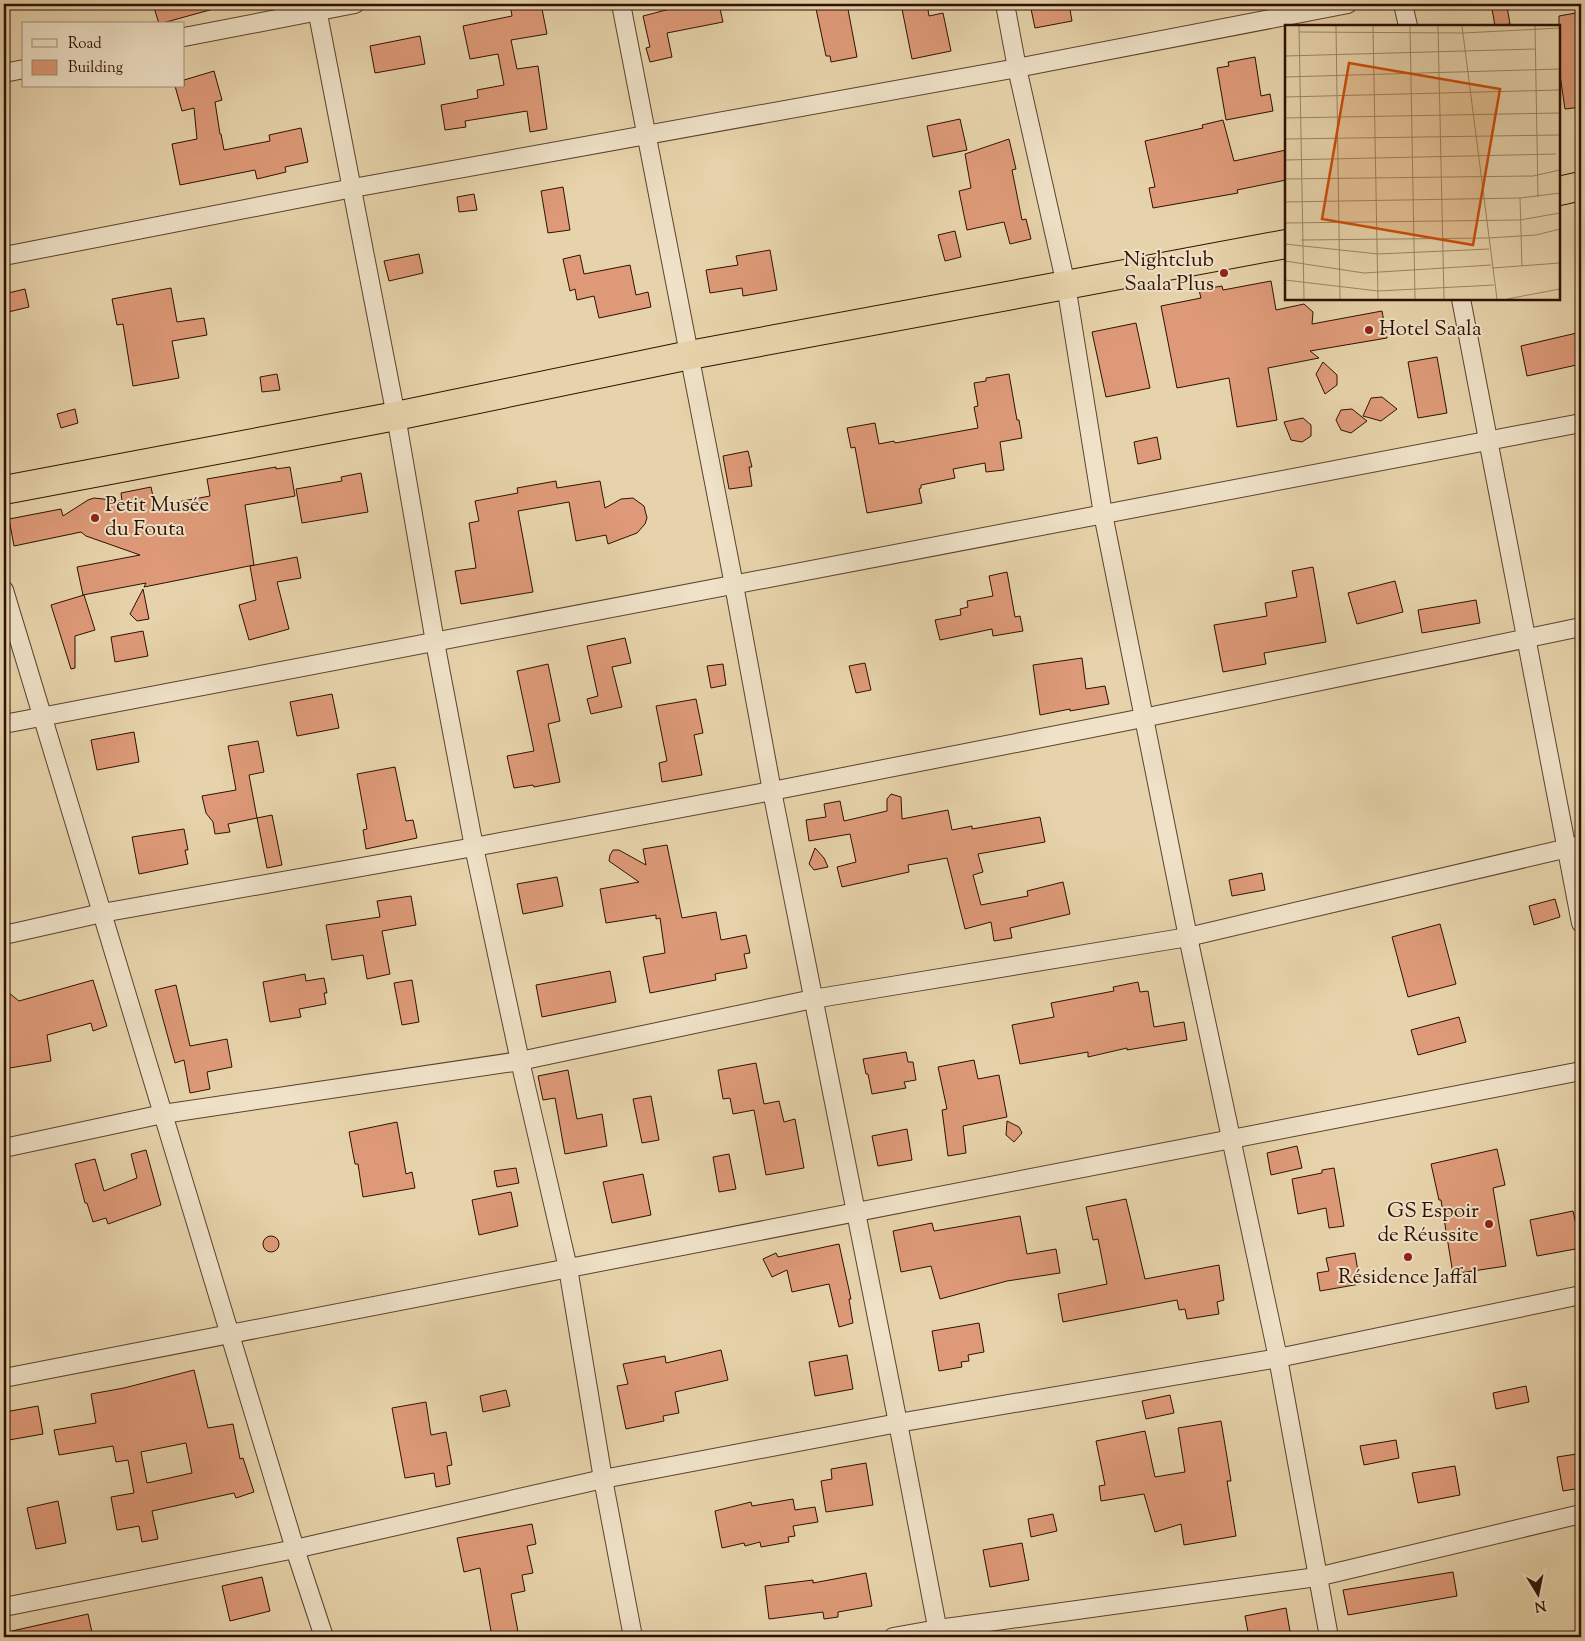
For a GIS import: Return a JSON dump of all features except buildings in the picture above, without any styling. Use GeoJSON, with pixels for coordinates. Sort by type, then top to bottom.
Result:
{"type":"FeatureCollection","features":[{"type":"Feature","properties":{"kind":"highway"},"geometry":{"type":"LineString","coordinates":[[1560,191],[1581,186]]}},
{"type":"Feature","properties":{"kind":"highway"},"geometry":{"type":"LineString","coordinates":[[4,490],[396,416],[690,355],[1285,244]]}},
{"type":"Feature","properties":{"kind":"street"},"geometry":{"type":"LineString","coordinates":[[185,37],[317,7],[355,4]]}},
{"type":"Feature","properties":{"kind":"street"},"geometry":{"type":"LineString","coordinates":[[621,4],[690,355],[772,791],[938,1633]]}},
{"type":"Feature","properties":{"kind":"street"},"geometry":{"type":"LineString","coordinates":[[1005,4],[1017,68],[1066,285],[1103,514],[1188,937],[1278,1358],[1329,1637]]}},
{"type":"Feature","properties":{"kind":"street"},"geometry":{"type":"LineString","coordinates":[[4,256],[353,188],[1017,68],[1348,4]]}},
{"type":"Feature","properties":{"kind":"street"},"geometry":{"type":"LineString","coordinates":[[1403,4],[1408,25]]}},
{"type":"Feature","properties":{"kind":"street"},"geometry":{"type":"LineString","coordinates":[[317,7],[396,416],[435,642],[474,847],[520,1062],[568,1268],[603,1479],[633,1637]]}},
{"type":"Feature","properties":{"kind":"street"},"geometry":{"type":"LineString","coordinates":[[4,73],[22,69]]}},
{"type":"Feature","properties":{"kind":"street"},"geometry":{"type":"LineString","coordinates":[[1461,300],[1526,638],[1574,846],[1581,923]]}},
{"type":"Feature","properties":{"kind":"street"},"geometry":{"type":"LineString","coordinates":[[4,724],[1581,423]]}},
{"type":"Feature","properties":{"kind":"street"},"geometry":{"type":"LineString","coordinates":[[4,590],[324,1637]]}},
{"type":"Feature","properties":{"kind":"street"},"geometry":{"type":"LineString","coordinates":[[4,935],[102,913],[474,847],[772,791],[1143,718],[1581,627]]}},
{"type":"Feature","properties":{"kind":"street"},"geometry":{"type":"LineString","coordinates":[[4,1148],[163,1114],[520,1062],[813,1000],[1188,937],[1574,846]]}},
{"type":"Feature","properties":{"kind":"street"},"geometry":{"type":"LineString","coordinates":[[4,1378],[1581,1071]]}},
{"type":"Feature","properties":{"kind":"street"},"geometry":{"type":"LineString","coordinates":[[4,1607],[296,1549],[603,1479],[898,1424],[1278,1358],[1581,1295]]}},
{"type":"Feature","properties":{"kind":"street"},"geometry":{"type":"LineString","coordinates":[[893,1637],[938,1633],[1317,1577],[1581,1514]]}},
{"type":"Feature","properties":{"kind":"place","name":"Nightclub Saala Plus"},"geometry":{"type":"Point","coordinates":[1224,273]}},
{"type":"Feature","properties":{"kind":"place","name":"Hotel Saala"},"geometry":{"type":"Point","coordinates":[1369,330]}},
{"type":"Feature","properties":{"kind":"place","name":"Petit Musée du Fouta"},"geometry":{"type":"Point","coordinates":[95,518]}},
{"type":"Feature","properties":{"kind":"place","name":"GS Espoir de Réussite"},"geometry":{"type":"Point","coordinates":[1489,1224]}},
{"type":"Feature","properties":{"kind":"place","name":"Résidence Jaffal"},"geometry":{"type":"Point","coordinates":[1408,1257]}}]}
